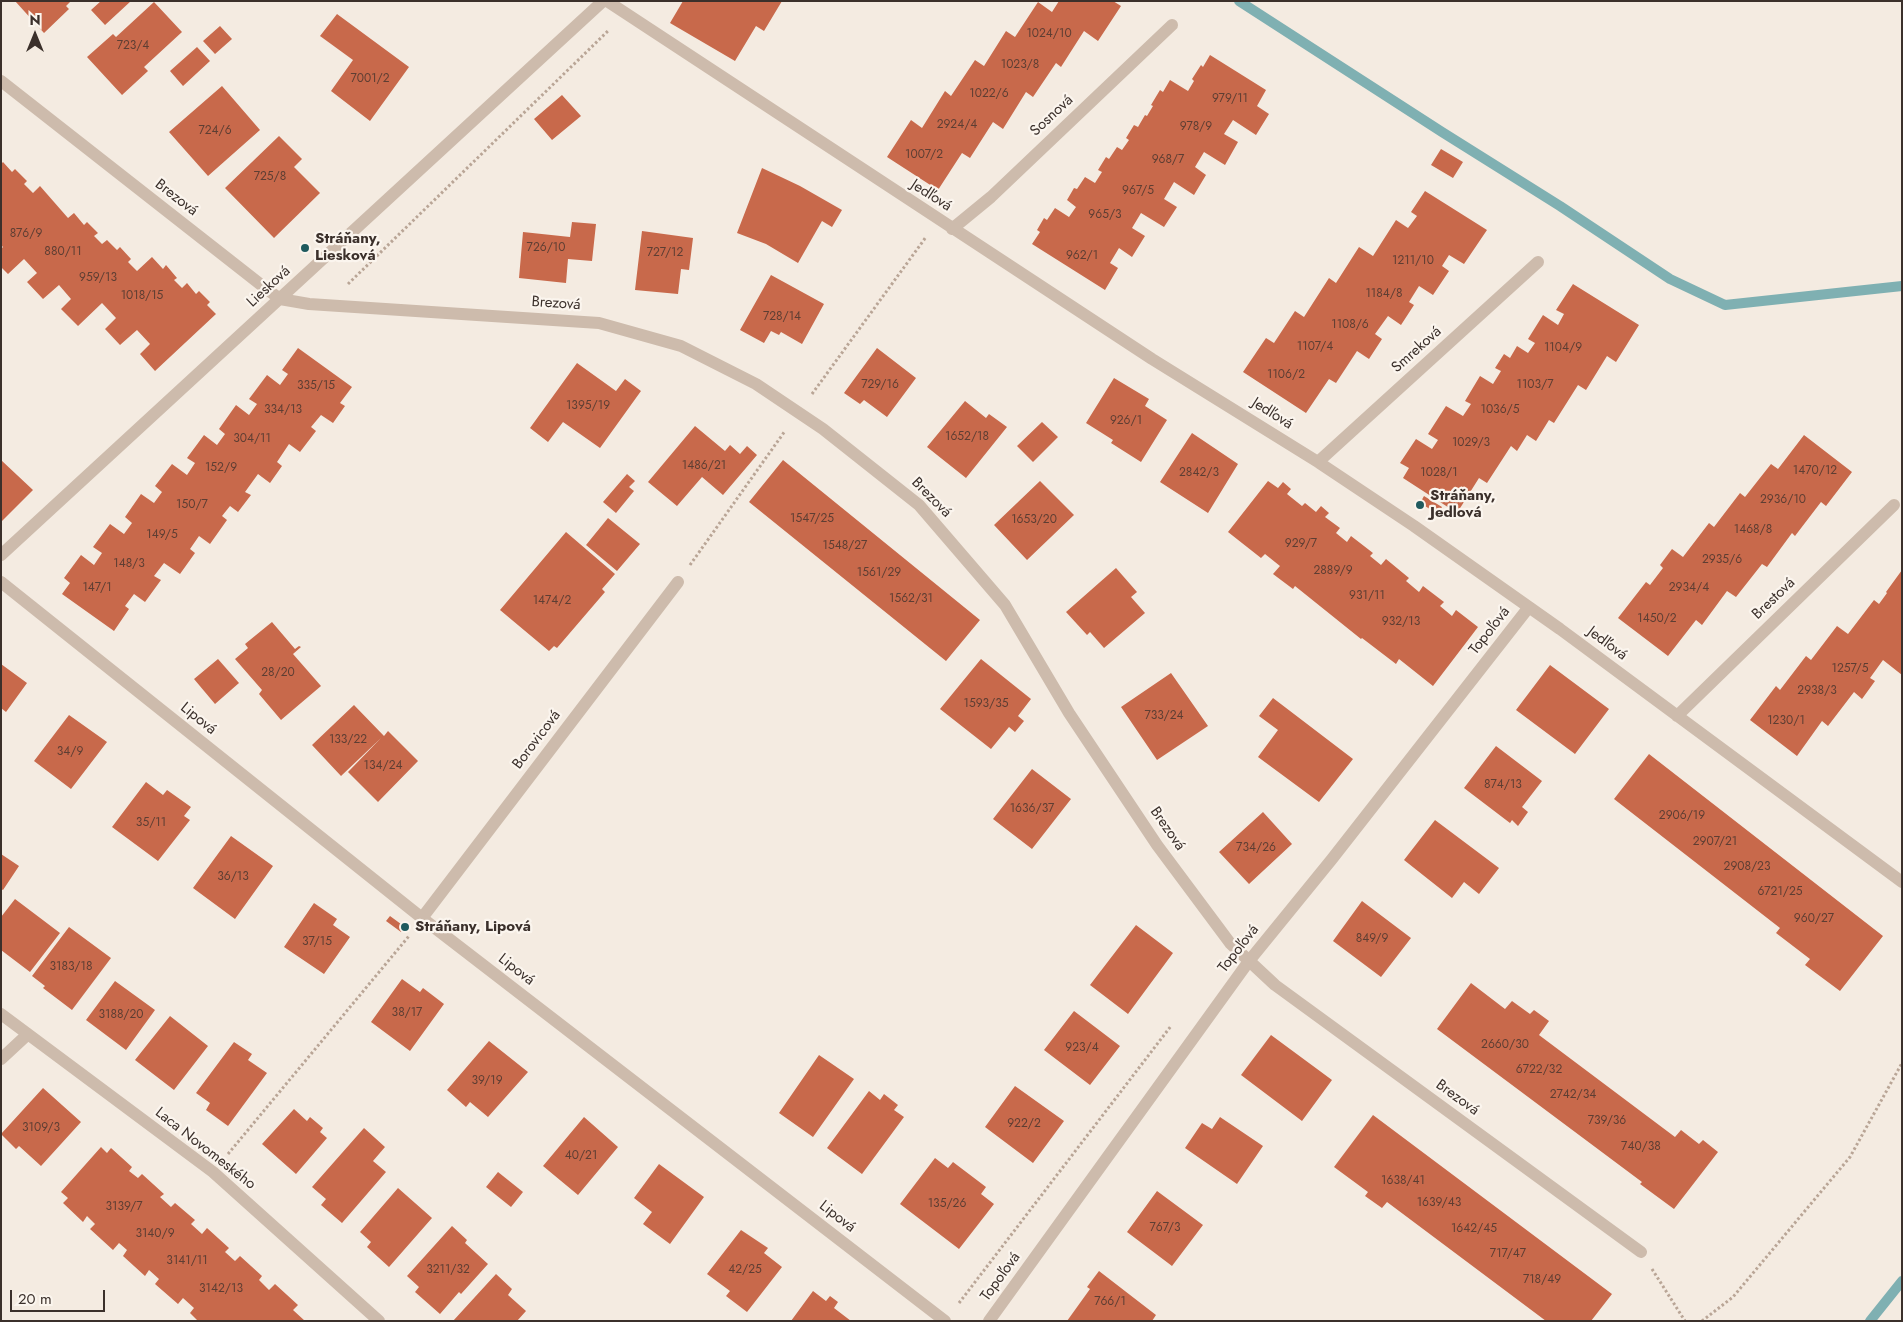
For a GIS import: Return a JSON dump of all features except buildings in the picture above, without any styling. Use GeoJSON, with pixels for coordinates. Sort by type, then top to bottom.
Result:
{"type":"FeatureCollection","features":[{"type":"Feature","properties":{"kind":"street","name":"Jedľová"},"geometry":{"type":"LineString","coordinates":[[605,1],[1152,359],[1318,462],[1414,526],[1529,607],[1902,882]]}},
{"type":"Feature","properties":{"kind":"street","name":"Liesková"},"geometry":{"type":"LineString","coordinates":[[1,555],[605,1]]}},
{"type":"Feature","properties":{"kind":"street","name":"Sosnová"},"geometry":{"type":"LineString","coordinates":[[952,229],[991,197],[1172,25]]}},
{"type":"Feature","properties":{"kind":"street","name":"Brezová"},"geometry":{"type":"LineString","coordinates":[[1,81],[280,299],[326,305],[599,323],[680,346],[756,384],[823,429],[919,505],[1004,605],[1069,713],[1158,845],[1230,943],[1275,985],[1641,1252]]}},
{"type":"Feature","properties":{"kind":"street","name":"Smreková"},"geometry":{"type":"LineString","coordinates":[[1318,462],[1538,262]]}},
{"type":"Feature","properties":{"kind":"street","name":"Brestová"},"geometry":{"type":"LineString","coordinates":[[1677,716],[1894,505]]}},
{"type":"Feature","properties":{"kind":"street","name":"Lipová"},"geometry":{"type":"LineString","coordinates":[[1,582],[422,918],[945,1321]]}},
{"type":"Feature","properties":{"kind":"street","name":"Borovicová"},"geometry":{"type":"LineString","coordinates":[[422,918],[678,582]]}},
{"type":"Feature","properties":{"kind":"street","name":"Topoľová"},"geometry":{"type":"LineString","coordinates":[[989,1321],[1248,961],[1332,859],[1529,607]]}},
{"type":"Feature","properties":{"kind":"street","name":"Laca Novomeského"},"geometry":{"type":"LineString","coordinates":[[1,1014],[213,1172],[380,1321]]}},
{"type":"Feature","properties":{"kind":"street"},"geometry":{"type":"LineString","coordinates":[[1,1060],[28,1034]]}},
{"type":"Feature","properties":{"kind":"path"},"geometry":{"type":"LineString","coordinates":[[326,305],[626,14]]}},
{"type":"Feature","properties":{"kind":"path"},"geometry":{"type":"LineString","coordinates":[[678,582],[798,412],[923,241]]}},
{"type":"Feature","properties":{"kind":"path"},"geometry":{"type":"LineString","coordinates":[[213,1172],[422,918]]}},
{"type":"Feature","properties":{"kind":"path"},"geometry":{"type":"LineString","coordinates":[[1702,1321],[1733,1297],[1850,1157],[1902,1063]]}},
{"type":"Feature","properties":{"kind":"path"},"geometry":{"type":"LineString","coordinates":[[1641,1252],[1685,1321]]}},
{"type":"Feature","properties":{"kind":"waterway"},"geometry":{"type":"LineString","coordinates":[[1239,1],[1560,206],[1670,279],[1725,305],[1902,286]]}},
{"type":"Feature","properties":{"kind":"waterway"},"geometry":{"type":"LineString","coordinates":[[1870,1321],[1902,1281]]}},
{"type":"Feature","properties":{"kind":"place","name":"Stráňany, Liesková"},"geometry":{"type":"Point","coordinates":[305,248]}},
{"type":"Feature","properties":{"kind":"place","name":"Stráňany, Jedlová"},"geometry":{"type":"Point","coordinates":[1420,505]}},
{"type":"Feature","properties":{"kind":"place","name":"Stráňany, Lipová"},"geometry":{"type":"Point","coordinates":[405,927]}}]}
